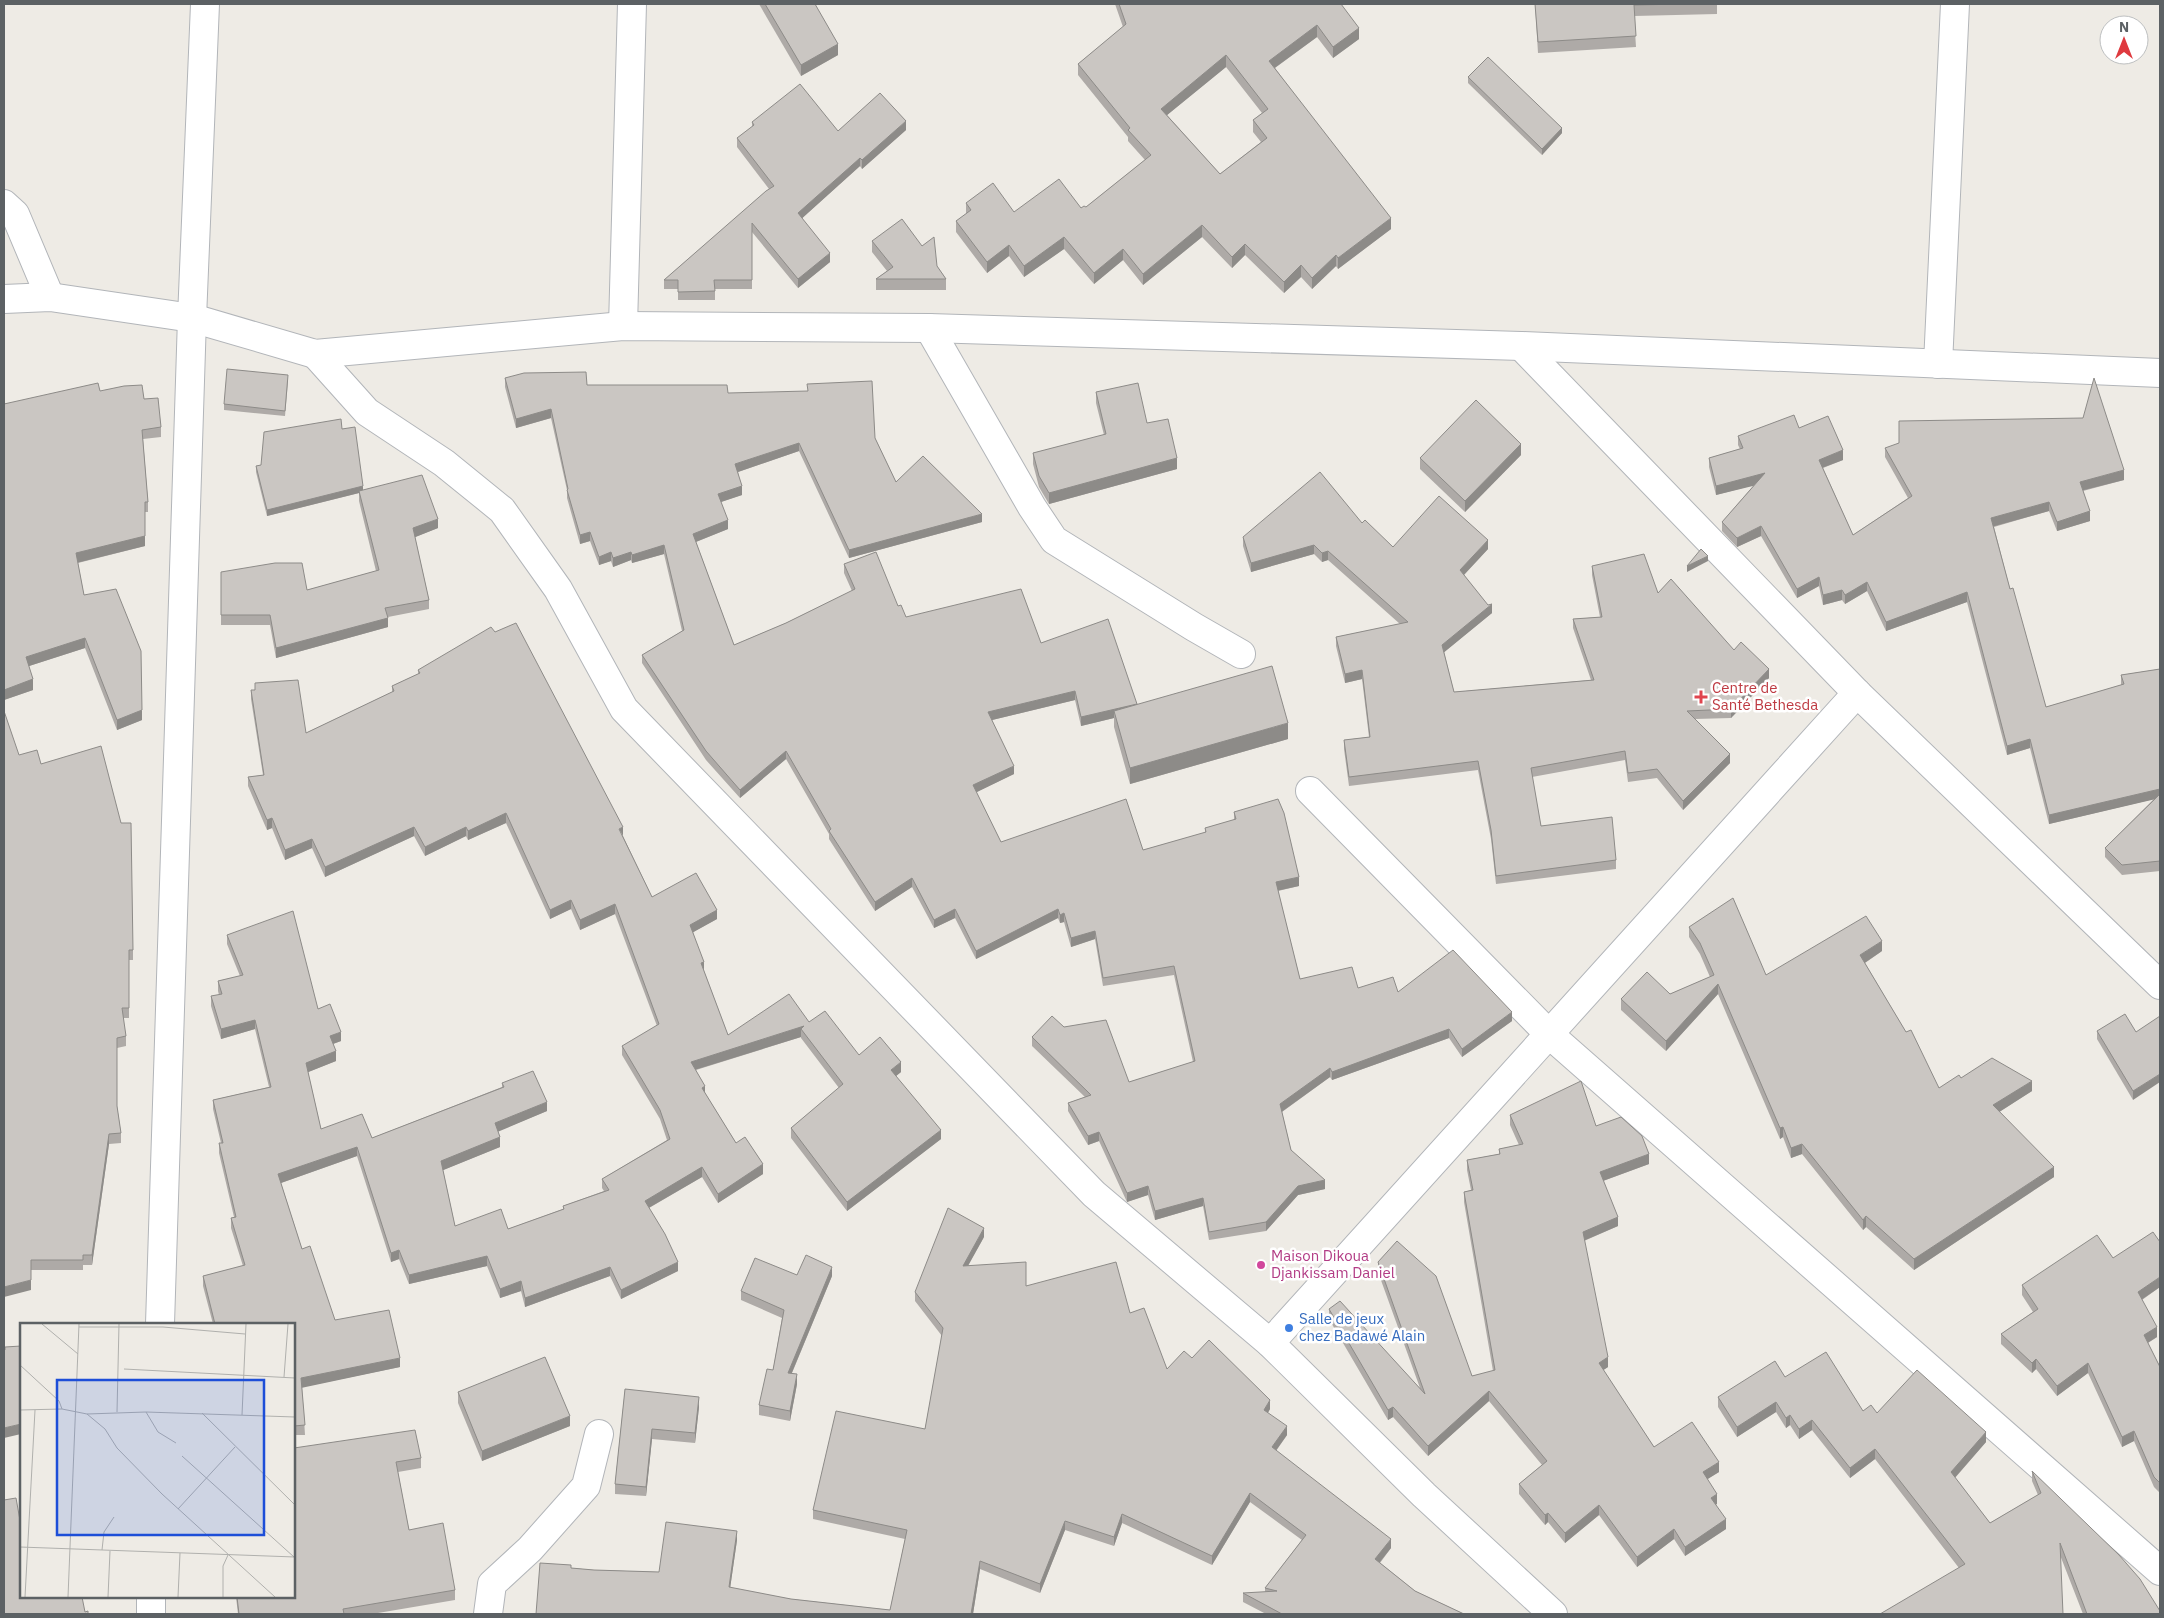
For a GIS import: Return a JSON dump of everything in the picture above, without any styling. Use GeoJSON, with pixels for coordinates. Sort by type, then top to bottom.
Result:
{"type":"FeatureCollection","features":[{"type":"Feature","properties":{"kind":"street"},"geometry":{"type":"LineString","coordinates":[[160,1323],[192,318],[205,4]]}},
{"type":"Feature","properties":{"kind":"street"},"geometry":{"type":"LineString","coordinates":[[623,326],[632,4]]}},
{"type":"Feature","properties":{"kind":"street"},"geometry":{"type":"LineString","coordinates":[[1938,364],[1955,4]]}},
{"type":"Feature","properties":{"kind":"street"},"geometry":{"type":"LineString","coordinates":[[4,204],[15,214],[50,297]]}},
{"type":"Feature","properties":{"kind":"street"},"geometry":{"type":"LineString","coordinates":[[4,299],[50,297],[192,318],[315,354],[623,326],[929,328],[1521,346],[2160,373]]}},
{"type":"Feature","properties":{"kind":"street"},"geometry":{"type":"LineString","coordinates":[[929,328],[1032,507],[1054,540],[1241,654]]}},
{"type":"Feature","properties":{"kind":"street"},"geometry":{"type":"LineString","coordinates":[[1521,346],[1857,693],[2160,985]]}},
{"type":"Feature","properties":{"kind":"street"},"geometry":{"type":"LineString","coordinates":[[315,354],[368,412],[444,463],[502,510],[558,589],[624,709],[1094,1194],[1270,1343],[1424,1495],[1553,1614]]}},
{"type":"Feature","properties":{"kind":"street"},"geometry":{"type":"LineString","coordinates":[[1270,1343],[1857,693]]}},
{"type":"Feature","properties":{"kind":"street"},"geometry":{"type":"LineString","coordinates":[[1310,791],[1550,1035],[2160,1571]]}},
{"type":"Feature","properties":{"kind":"street"},"geometry":{"type":"LineString","coordinates":[[488,1614],[492,1584],[530,1549],[586,1486],[599,1434]]}},
{"type":"Feature","properties":{"kind":"street"},"geometry":{"type":"LineString","coordinates":[[151,1598],[151,1614]]}},
{"type":"Feature","properties":{"kind":"building"},"geometry":{"type":"Polygon","coordinates":[[[765,4],[815,4],[838,44],[801,65],[765,4]]]}},
{"type":"Feature","properties":{"kind":"building"},"geometry":{"type":"Polygon","coordinates":[[[1119,4],[1341,4],[1359,28],[1333,47],[1317,25],[1269,61],[1391,218],[1338,258],[1336,255],[1312,278],[1301,265],[1284,282],[1245,244],[1232,257],[1202,225],[1143,274],[1123,249],[1094,273],[1064,237],[1024,266],[1009,245],[987,262],[956,221],[971,210],[966,203],[993,183],[1014,212],[1059,179],[1081,208],[1086,207],[1151,155],[1128,130],[1130,128],[1078,64],[1126,24],[1119,4]],[[1226,55],[1161,109],[1220,174],[1267,138],[1253,120],[1268,109],[1226,55]]]}},
{"type":"Feature","properties":{"kind":"building"},"geometry":{"type":"Polygon","coordinates":[[[1535,4],[1683,4],[1634,5],[1636,36],[1538,42],[1535,4]]]}},
{"type":"Feature","properties":{"kind":"building"},"geometry":{"type":"Polygon","coordinates":[[[1488,57],[1562,128],[1542,149],[1468,77],[1488,57]]]}},
{"type":"Feature","properties":{"kind":"building"},"geometry":{"type":"Polygon","coordinates":[[[800,84],[838,131],[880,93],[906,121],[862,160],[860,158],[798,213],[830,253],[798,279],[752,223],[752,280],[714,280],[715,291],[678,292],[678,280],[664,280],[774,186],[737,138],[754,125],[752,122],[800,84]]]}},
{"type":"Feature","properties":{"kind":"building"},"geometry":{"type":"Polygon","coordinates":[[[902,219],[922,246],[934,237],[937,266],[946,279],[876,279],[893,267],[872,241],[902,219]]]}},
{"type":"Feature","properties":{"kind":"building"},"geometry":{"type":"Polygon","coordinates":[[[227,369],[288,375],[285,411],[224,404],[227,369]]]}},
{"type":"Feature","properties":{"kind":"building"},"geometry":{"type":"Polygon","coordinates":[[[586,372],[587,385],[727,385],[728,393],[808,391],[807,384],[872,381],[875,438],[896,482],[923,456],[982,514],[849,550],[799,443],[735,464],[742,486],[718,494],[728,520],[693,534],[734,645],[786,623],[855,589],[844,564],[876,552],[898,606],[901,605],[906,617],[1021,589],[1041,643],[1108,619],[1137,704],[1081,717],[1075,691],[988,712],[1014,766],[973,785],[1001,842],[1126,799],[1143,850],[1206,832],[1205,828],[1236,819],[1234,812],[1278,799],[1284,813],[1299,877],[1276,882],[1300,979],[1352,967],[1358,988],[1393,977],[1398,992],[1453,950],[1512,1012],[1462,1049],[1449,1029],[1332,1072],[1330,1068],[1280,1104],[1291,1150],[1325,1180],[1298,1186],[1266,1222],[1209,1232],[1203,1198],[1155,1211],[1148,1186],[1127,1193],[1099,1132],[1088,1136],[1068,1103],[1091,1095],[1032,1037],[1052,1016],[1064,1027],[1106,1020],[1129,1082],[1195,1061],[1174,966],[1103,978],[1095,931],[1071,938],[1064,913],[1060,915],[1058,909],[976,951],[955,909],[934,920],[912,878],[875,902],[829,831],[831,829],[786,751],[740,790],[706,751],[642,655],[684,630],[664,545],[632,555],[631,552],[613,558],[611,552],[599,557],[590,532],[580,535],[567,490],[551,409],[516,419],[505,378],[524,373],[586,372]]]}},
{"type":"Feature","properties":{"kind":"building"},"geometry":{"type":"Polygon","coordinates":[[[2094,378],[2124,470],[2080,482],[2090,511],[2057,522],[2049,502],[1991,518],[2010,589],[2013,588],[2046,707],[2124,684],[2121,675],[2160,669],[2160,789],[2049,815],[2030,739],[2007,746],[1967,592],[1886,622],[1867,582],[1845,595],[1842,590],[1823,595],[1819,577],[1797,589],[1761,526],[1737,538],[1722,522],[1765,473],[1716,486],[1709,458],[1743,448],[1738,436],[1794,415],[1799,428],[1828,416],[1843,450],[1819,460],[1853,535],[1912,496],[1885,448],[1899,443],[1899,421],[2083,418],[2094,378]]]}},
{"type":"Feature","properties":{"kind":"building"},"geometry":{"type":"Polygon","coordinates":[[[98,383],[100,391],[124,386],[142,385],[144,399],[158,398],[161,427],[142,430],[148,502],[145,502],[145,536],[76,553],[84,595],[116,589],[141,651],[142,710],[117,720],[85,638],[26,657],[33,679],[4,690],[4,404],[98,383]]]}},
{"type":"Feature","properties":{"kind":"building"},"geometry":{"type":"Polygon","coordinates":[[[1138,383],[1147,423],[1168,419],[1177,458],[1049,493],[1039,476],[1033,453],[1106,434],[1096,392],[1138,383]]]}},
{"type":"Feature","properties":{"kind":"building"},"geometry":{"type":"Polygon","coordinates":[[[1476,400],[1521,444],[1465,501],[1420,458],[1476,400]]]}},
{"type":"Feature","properties":{"kind":"building"},"geometry":{"type":"Polygon","coordinates":[[[341,419],[342,429],[355,427],[363,486],[267,510],[256,466],[261,465],[264,432],[341,419]]]}},
{"type":"Feature","properties":{"kind":"building"},"geometry":{"type":"Polygon","coordinates":[[[1320,472],[1362,523],[1365,520],[1393,547],[1439,496],[1488,540],[1460,570],[1488,605],[1492,604],[1442,645],[1454,692],[1594,680],[1573,619],[1602,617],[1592,566],[1644,554],[1658,593],[1671,579],[1734,650],[1741,642],[1769,669],[1731,709],[1687,711],[1730,754],[1683,801],[1657,769],[1628,773],[1625,751],[1531,768],[1541,826],[1612,817],[1616,860],[1496,876],[1491,830],[1478,761],[1349,777],[1344,740],[1370,737],[1362,670],[1345,674],[1336,637],[1408,622],[1328,551],[1322,553],[1314,545],[1251,563],[1243,537],[1320,472]]]}},
{"type":"Feature","properties":{"kind":"building"},"geometry":{"type":"Polygon","coordinates":[[[422,475],[438,519],[413,528],[429,600],[385,608],[388,618],[276,648],[270,615],[221,615],[221,572],[275,563],[302,563],[307,590],[379,570],[359,491],[422,475]]]}},
{"type":"Feature","properties":{"kind":"building"},"geometry":{"type":"Polygon","coordinates":[[[1701,549],[1708,556],[1687,566],[1701,549]]]}},
{"type":"Feature","properties":{"kind":"building"},"geometry":{"type":"Polygon","coordinates":[[[516,623],[623,827],[619,829],[652,897],[696,873],[717,910],[690,925],[704,962],[701,963],[728,1035],[789,994],[809,1022],[825,1011],[859,1055],[880,1037],[901,1062],[891,1070],[941,1130],[847,1202],[791,1128],[843,1084],[801,1029],[804,1026],[691,1062],[705,1086],[702,1088],[736,1143],[745,1137],[763,1164],[718,1194],[702,1167],[645,1201],[665,1234],[678,1262],[621,1290],[610,1267],[525,1298],[521,1281],[500,1289],[487,1256],[409,1275],[399,1250],[391,1253],[357,1147],[278,1174],[302,1249],[310,1246],[335,1320],[389,1310],[400,1358],[301,1378],[305,1425],[295,1426],[295,1323],[215,1323],[203,1276],[245,1265],[231,1218],[236,1217],[219,1143],[223,1143],[213,1100],[271,1087],[255,1020],[221,1029],[211,996],[222,994],[218,981],[243,975],[227,935],[293,911],[318,1009],[330,1004],[341,1032],[330,1036],[336,1051],[306,1063],[321,1129],[362,1114],[372,1138],[504,1087],[502,1083],[533,1071],[547,1102],[495,1123],[500,1137],[441,1161],[455,1226],[501,1209],[508,1229],[564,1209],[563,1206],[609,1190],[602,1179],[670,1139],[660,1110],[622,1046],[659,1024],[615,904],[580,920],[571,900],[550,910],[506,813],[468,831],[466,827],[425,847],[414,827],[325,867],[312,839],[285,850],[272,818],[267,820],[248,777],[264,775],[251,690],[255,690],[255,683],[298,680],[306,733],[394,691],[392,686],[420,673],[418,670],[491,627],[495,632],[516,623]]]}},
{"type":"Feature","properties":{"kind":"building"},"geometry":{"type":"Polygon","coordinates":[[[1272,666],[1288,723],[1130,768],[1114,711],[1272,666]]]}},
{"type":"Feature","properties":{"kind":"building"},"geometry":{"type":"Polygon","coordinates":[[[4,711],[19,755],[37,750],[41,764],[101,746],[121,823],[131,823],[133,950],[129,950],[129,1008],[122,1008],[126,1036],[117,1038],[117,1106],[121,1133],[109,1134],[92,1255],[83,1255],[83,1260],[31,1260],[31,1280],[4,1287],[4,711]]]}},
{"type":"Feature","properties":{"kind":"building"},"geometry":{"type":"Polygon","coordinates":[[[2160,794],[2160,861],[2122,865],[2105,848],[2160,794]]]}},
{"type":"Feature","properties":{"kind":"building"},"geometry":{"type":"Polygon","coordinates":[[[1733,898],[1766,975],[1866,916],[1882,941],[1860,955],[1906,1032],[1911,1030],[1939,1088],[1959,1075],[1961,1078],[1992,1058],[2032,1081],[1993,1105],[2054,1167],[1914,1259],[1866,1216],[1863,1220],[1802,1144],[1791,1148],[1783,1127],[1780,1128],[1718,984],[1666,1041],[1621,999],[1647,972],[1670,994],[1714,975],[1700,943],[1689,927],[1733,898]]]}},
{"type":"Feature","properties":{"kind":"building"},"geometry":{"type":"Polygon","coordinates":[[[2125,1014],[2136,1032],[2160,1016],[2160,1074],[2133,1091],[2097,1031],[2125,1014]]]}},
{"type":"Feature","properties":{"kind":"building"},"geometry":{"type":"Polygon","coordinates":[[[1581,1081],[1596,1126],[1621,1117],[1642,1136],[1649,1154],[1600,1172],[1618,1217],[1583,1232],[1608,1357],[1599,1363],[1654,1447],[1692,1422],[1719,1462],[1703,1472],[1717,1494],[1711,1498],[1726,1519],[1685,1547],[1674,1529],[1637,1557],[1599,1505],[1565,1533],[1548,1513],[1545,1515],[1519,1484],[1547,1461],[1489,1391],[1428,1446],[1393,1407],[1388,1410],[1329,1309],[1340,1301],[1425,1394],[1378,1262],[1397,1241],[1436,1276],[1472,1376],[1495,1370],[1464,1192],[1473,1190],[1467,1160],[1500,1154],[1499,1149],[1523,1144],[1510,1115],[1581,1081]]]}},
{"type":"Feature","properties":{"kind":"building"},"geometry":{"type":"Polygon","coordinates":[[[948,1208],[984,1228],[963,1266],[1026,1262],[1026,1286],[1116,1262],[1130,1313],[1144,1308],[1167,1369],[1184,1351],[1192,1358],[1209,1340],[1270,1400],[1264,1410],[1287,1426],[1272,1447],[1391,1539],[1375,1559],[1415,1591],[1464,1614],[1282,1614],[1243,1593],[1277,1591],[1265,1588],[1306,1535],[1250,1493],[1212,1556],[1122,1514],[1114,1537],[1065,1521],[1040,1584],[980,1561],[971,1614],[536,1614],[540,1563],[571,1565],[571,1568],[594,1570],[659,1572],[666,1522],[737,1531],[729,1587],[791,1599],[890,1610],[907,1530],[813,1510],[836,1411],[925,1429],[943,1328],[915,1292],[948,1208]]]}},
{"type":"Feature","properties":{"kind":"building"},"geometry":{"type":"Polygon","coordinates":[[[2153,1232],[2160,1242],[2160,1277],[2138,1292],[2157,1327],[2144,1335],[2160,1367],[2160,1483],[2154,1477],[2134,1431],[2122,1437],[2088,1363],[2057,1386],[2036,1359],[2032,1363],[2001,1334],[2038,1309],[2022,1285],[2097,1235],[2113,1258],[2153,1232]]]}},
{"type":"Feature","properties":{"kind":"building"},"geometry":{"type":"Polygon","coordinates":[[[806,1255],[832,1267],[788,1373],[797,1374],[790,1411],[759,1405],[767,1369],[773,1370],[784,1310],[741,1291],[755,1258],[797,1275],[806,1255]]]}},
{"type":"Feature","properties":{"kind":"building"},"geometry":{"type":"Polygon","coordinates":[[[20,1346],[20,1424],[4,1428],[4,1351],[5,1347],[20,1346]]]}},
{"type":"Feature","properties":{"kind":"building"},"geometry":{"type":"Polygon","coordinates":[[[1826,1352],[1863,1411],[1871,1405],[1877,1413],[1917,1370],[1986,1432],[1951,1472],[1990,1523],[2041,1493],[2032,1471],[2119,1555],[2140,1579],[2160,1614],[2087,1614],[2060,1543],[2063,1614],[1880,1614],[1965,1564],[1875,1449],[1850,1468],[1812,1420],[1799,1429],[1790,1415],[1786,1418],[1776,1402],[1737,1427],[1718,1397],[1775,1361],[1785,1377],[1826,1352]]]}},
{"type":"Feature","properties":{"kind":"building"},"geometry":{"type":"Polygon","coordinates":[[[545,1357],[570,1416],[482,1451],[458,1392],[545,1357]]]}},
{"type":"Feature","properties":{"kind":"building"},"geometry":{"type":"Polygon","coordinates":[[[625,1389],[699,1397],[695,1433],[652,1429],[646,1487],[615,1484],[625,1389]]]}},
{"type":"Feature","properties":{"kind":"building"},"geometry":{"type":"Polygon","coordinates":[[[415,1430],[421,1458],[396,1462],[409,1530],[443,1523],[455,1590],[343,1609],[344,1614],[239,1614],[237,1598],[295,1598],[295,1448],[415,1430]]]}},
{"type":"Feature","properties":{"kind":"building"},"geometry":{"type":"Polygon","coordinates":[[[16,1498],[20,1520],[20,1598],[82,1598],[85,1612],[88,1611],[88,1614],[4,1614],[4,1500],[16,1498]]]}},
{"type":"Feature","properties":{"kind":"place","name":"Centre de Santé Bethesda"},"geometry":{"type":"Point","coordinates":[1701,697]}},
{"type":"Feature","properties":{"kind":"place","name":"Maison Dikoua Djankissam Daniel"},"geometry":{"type":"Point","coordinates":[1261,1265]}},
{"type":"Feature","properties":{"kind":"place","name":"Salle de jeux chez Badawé Alain"},"geometry":{"type":"Point","coordinates":[1289,1328]}}]}
